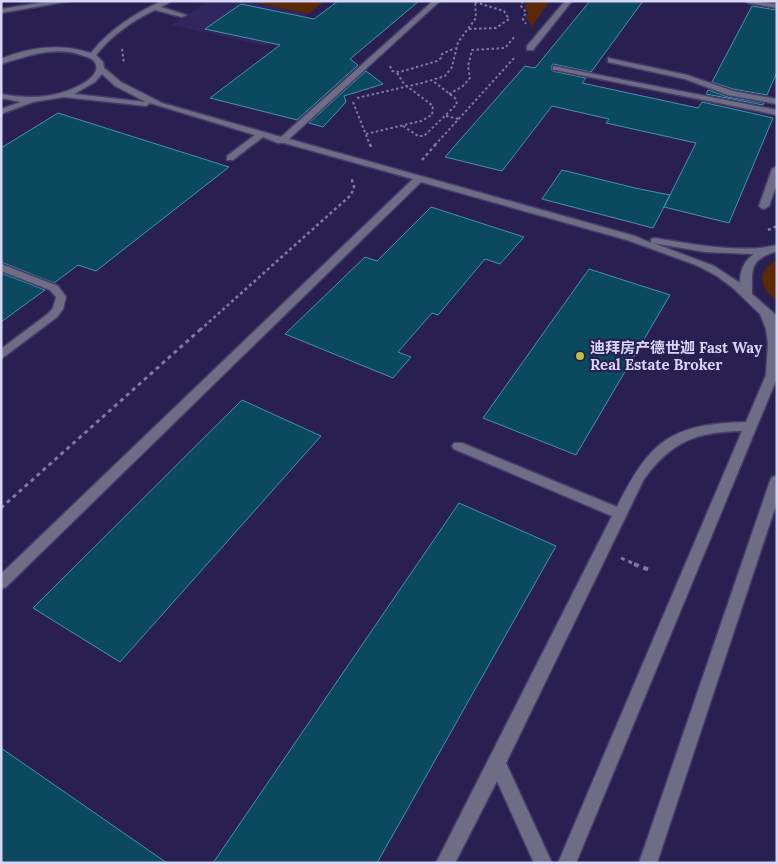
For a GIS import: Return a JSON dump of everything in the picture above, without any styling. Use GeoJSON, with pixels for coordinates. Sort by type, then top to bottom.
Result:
{"type":"FeatureCollection","features":[{"type":"Feature","properties":{"kind":"street"},"geometry":{"type":"LineString","coordinates":[[1,11],[67,1]]}},
{"type":"Feature","properties":{"kind":"street"},"geometry":{"type":"LineString","coordinates":[[92,56],[115,31],[169,1]]}},
{"type":"Feature","properties":{"kind":"street"},"geometry":{"type":"LineString","coordinates":[[281,141],[437,1]]}},
{"type":"Feature","properties":{"kind":"street"},"geometry":{"type":"LineString","coordinates":[[530,48],[569,1]]}},
{"type":"Feature","properties":{"kind":"street"},"geometry":{"type":"LineString","coordinates":[[748,1],[777,6]]}},
{"type":"Feature","properties":{"kind":"street"},"geometry":{"type":"LineString","coordinates":[[154,8],[182,14]]}},
{"type":"Feature","properties":{"kind":"street"},"geometry":{"type":"LineString","coordinates":[[1,62],[21,54],[44,50],[76,51],[92,56],[100,64],[100,69],[92,81],[60,95],[22,100],[1,96]]}},
{"type":"Feature","properties":{"kind":"street"},"geometry":{"type":"LineString","coordinates":[[611,60],[687,77],[731,93],[777,102]]}},
{"type":"Feature","properties":{"kind":"street"},"geometry":{"type":"LineString","coordinates":[[556,68],[777,113]]}},
{"type":"Feature","properties":{"kind":"street"},"geometry":{"type":"LineString","coordinates":[[100,69],[124,88],[159,105],[281,141],[631,238],[702,264],[736,284],[765,313],[777,322]]}},
{"type":"Feature","properties":{"kind":"street"},"geometry":{"type":"LineString","coordinates":[[60,95],[159,105]]}},
{"type":"Feature","properties":{"kind":"street"},"geometry":{"type":"LineString","coordinates":[[1,112],[36,99]]}},
{"type":"Feature","properties":{"kind":"street"},"geometry":{"type":"LineString","coordinates":[[230,158],[260,135]]}},
{"type":"Feature","properties":{"kind":"street"},"geometry":{"type":"LineString","coordinates":[[764,206],[777,169]]}},
{"type":"Feature","properties":{"kind":"street"},"geometry":{"type":"LineString","coordinates":[[1,583],[420,178]]}},
{"type":"Feature","properties":{"kind":"street"},"geometry":{"type":"LineString","coordinates":[[631,238],[705,248],[772,249]]}},
{"type":"Feature","properties":{"kind":"street"},"geometry":{"type":"LineString","coordinates":[[747,293],[744,280],[746,268],[754,258],[772,249]]}},
{"type":"Feature","properties":{"kind":"street"},"geometry":{"type":"LineString","coordinates":[[1,267],[54,288],[61,297],[58,309],[53,315],[1,355]]}},
{"type":"Feature","properties":{"kind":"street"},"geometry":{"type":"LineString","coordinates":[[567,863],[772,375],[772,328],[765,313]]}},
{"type":"Feature","properties":{"kind":"street"},"geometry":{"type":"LineString","coordinates":[[445,863],[497,763],[638,476],[648,462],[665,446],[678,438],[708,428],[751,426]]}},
{"type":"Feature","properties":{"kind":"street"},"geometry":{"type":"LineString","coordinates":[[458,446],[620,514]]}},
{"type":"Feature","properties":{"kind":"street"},"geometry":{"type":"LineString","coordinates":[[648,863],[777,482]]}},
{"type":"Feature","properties":{"kind":"street"},"geometry":{"type":"LineString","coordinates":[[497,763],[543,863]]}},
{"type":"Feature","properties":{"kind":"path"},"geometry":{"type":"LineString","coordinates":[[523,1],[521,6],[526,12],[523,17],[527,25],[526,28]]}},
{"type":"Feature","properties":{"kind":"path"},"geometry":{"type":"LineString","coordinates":[[1,508],[351,195],[354,187],[350,179],[374,155],[352,104],[353,101],[360,97],[444,77],[451,70],[455,48],[460,37],[469,29],[477,15],[475,2],[504,11],[509,19],[505,24],[496,28],[469,29]]}},
{"type":"Feature","properties":{"kind":"path"},"geometry":{"type":"LineString","coordinates":[[449,94],[463,86],[470,78],[468,66],[472,50],[500,50],[505,48],[520,32]]}},
{"type":"Feature","properties":{"kind":"path"},"geometry":{"type":"LineString","coordinates":[[125,42],[122,56],[127,69]]}},
{"type":"Feature","properties":{"kind":"path"},"geometry":{"type":"LineString","coordinates":[[387,63],[392,71],[398,73],[440,60],[442,54],[455,48]]}},
{"type":"Feature","properties":{"kind":"path"},"geometry":{"type":"LineString","coordinates":[[416,166],[513,58],[530,48]]}},
{"type":"Feature","properties":{"kind":"path"},"geometry":{"type":"LineString","coordinates":[[366,134],[427,118],[434,110],[429,101],[400,80],[398,73]]}},
{"type":"Feature","properties":{"kind":"path"},"geometry":{"type":"LineString","coordinates":[[402,126],[418,136],[424,136],[446,116],[457,102],[433,81]]}},
{"type":"Feature","properties":{"kind":"path"},"geometry":{"type":"LineString","coordinates":[[446,116],[459,119]]}},
{"type":"Feature","properties":{"kind":"path"},"geometry":{"type":"LineString","coordinates":[[762,232],[777,226]]}},
{"type":"Feature","properties":{"kind":"path"},"geometry":{"type":"LineString","coordinates":[[602,550],[652,571]]}},
{"type":"Feature","properties":{"kind":"shaded area"},"geometry":{"type":"Polygon","coordinates":[[[209,1],[248,1],[308,14],[265,46],[172,25],[209,1]]]}},
{"type":"Feature","properties":{"kind":"shaded area"},"geometry":{"type":"Polygon","coordinates":[[[248,1],[325,1],[308,14],[248,1]]]}},
{"type":"Feature","properties":{"kind":"shaded area"},"geometry":{"type":"Polygon","coordinates":[[[526,1],[550,1],[532,26],[526,17],[528,12],[525,7],[526,1]]]}},
{"type":"Feature","properties":{"kind":"shaded area"},"geometry":{"type":"Polygon","coordinates":[[[777,260],[777,301],[766,291],[762,280],[766,269],[777,260]]]}},
{"type":"Feature","properties":{"kind":"building"},"geometry":{"type":"Polygon","coordinates":[[[338,1],[419,1],[350,59],[358,65],[297,120],[210,98],[280,45],[205,29],[241,4],[314,19],[338,1]]]}},
{"type":"Feature","properties":{"kind":"building"},"geometry":{"type":"Polygon","coordinates":[[[590,1],[643,1],[591,72],[553,64],[551,66],[552,71],[586,78],[582,83],[698,108],[702,102],[773,118],[729,223],[664,207],[696,143],[606,123],[609,119],[552,106],[502,171],[445,157],[525,66],[535,68],[590,1]]]}},
{"type":"Feature","properties":{"kind":"building"},"geometry":{"type":"Polygon","coordinates":[[[752,6],[777,10],[777,72],[767,95],[733,89],[712,82],[752,6]]]}},
{"type":"Feature","properties":{"kind":"building"},"geometry":{"type":"Polygon","coordinates":[[[366,71],[383,84],[344,96],[346,102],[323,127],[309,123],[366,71]]]}},
{"type":"Feature","properties":{"kind":"building"},"geometry":{"type":"Polygon","coordinates":[[[708,90],[728,97],[764,103],[763,105],[706,94],[708,90]]]}},
{"type":"Feature","properties":{"kind":"building"},"geometry":{"type":"Polygon","coordinates":[[[58,113],[229,167],[96,271],[78,265],[54,283],[1,262],[1,148],[58,113]]]}},
{"type":"Feature","properties":{"kind":"building"},"geometry":{"type":"Polygon","coordinates":[[[562,170],[670,195],[653,228],[542,199],[562,170]]]}},
{"type":"Feature","properties":{"kind":"building"},"geometry":{"type":"Polygon","coordinates":[[[431,207],[524,237],[500,264],[485,259],[438,315],[432,313],[398,352],[411,357],[393,378],[285,334],[365,257],[377,261],[431,207]]]}},
{"type":"Feature","properties":{"kind":"building","name":"迪拜房产德世迦 Fast Way Real Estate Broker"},"geometry":{"type":"Polygon","coordinates":[[[589,269],[670,295],[576,455],[483,418],[589,269]]]}},
{"type":"Feature","properties":{"kind":"building"},"geometry":{"type":"Polygon","coordinates":[[[1,273],[45,290],[1,322],[1,273]]]}},
{"type":"Feature","properties":{"kind":"building"},"geometry":{"type":"Polygon","coordinates":[[[242,400],[321,436],[120,662],[33,608],[242,400]]]}},
{"type":"Feature","properties":{"kind":"building"},"geometry":{"type":"Polygon","coordinates":[[[459,503],[556,546],[377,863],[213,863],[459,503]]]}},
{"type":"Feature","properties":{"kind":"building"},"geometry":{"type":"Polygon","coordinates":[[[1,748],[167,863],[1,863],[1,748]]]}},
{"type":"Feature","properties":{"kind":"place","name":"迪拜房产德世迦 Fast Way Real Estate Broker"},"geometry":{"type":"Point","coordinates":[580,356]}}]}
